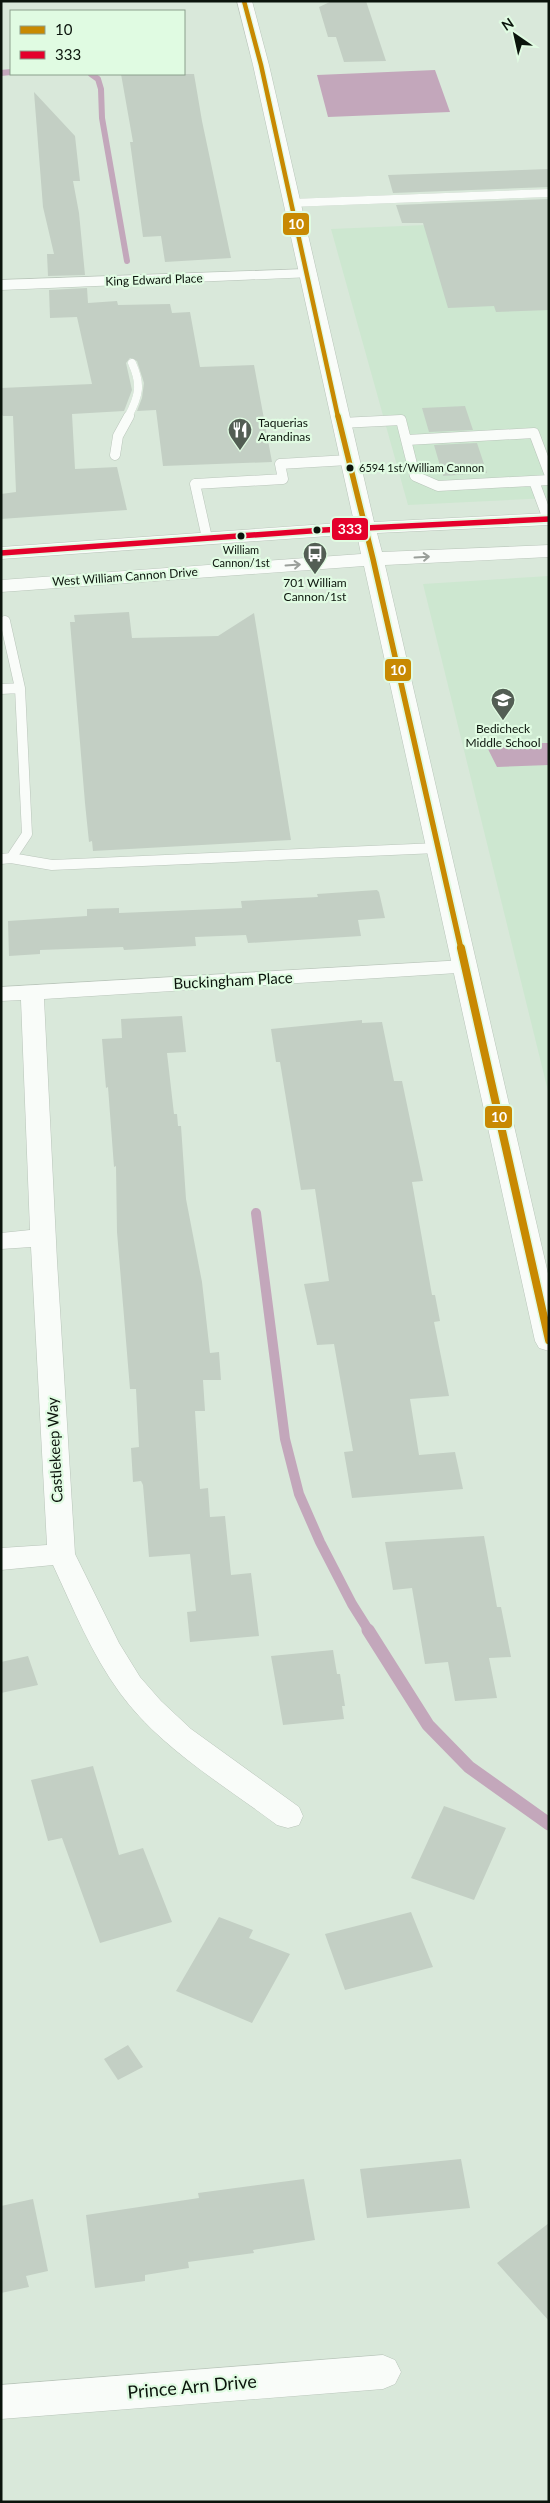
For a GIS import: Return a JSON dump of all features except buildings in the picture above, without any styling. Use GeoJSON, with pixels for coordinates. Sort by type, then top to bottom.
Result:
{"type":"FeatureCollection","features":[{"type":"Feature","properties":{"kind":"main road"},"geometry":{"type":"LineString","coordinates":[[244,1],[261,65],[306,274],[348,460],[373,559],[549,1341]]}},
{"type":"Feature","properties":{"kind":"main road"},"geometry":{"type":"LineString","coordinates":[[1,554],[207,538],[548,519]]}},
{"type":"Feature","properties":{"kind":"main road","name":"West William Cannon Drive"},"geometry":{"type":"LineString","coordinates":[[1,586],[373,559],[549,551]]}},
{"type":"Feature","properties":{"kind":"street","name":"King Edward Place"},"geometry":{"type":"LineString","coordinates":[[1,285],[306,274]]}},
{"type":"Feature","properties":{"kind":"street","name":"Buckingham Place"},"geometry":{"type":"LineString","coordinates":[[1,994],[465,967]]}},
{"type":"Feature","properties":{"kind":"street","name":"Castlekeep Way"},"geometry":{"type":"LineString","coordinates":[[32,992],[42,1238],[61,1554],[108,1649],[130,1685],[181,1737],[288,1816]]}},
{"type":"Feature","properties":{"kind":"street"},"geometry":{"type":"LineString","coordinates":[[1,1241],[42,1238]]}},
{"type":"Feature","properties":{"kind":"street"},"geometry":{"type":"LineString","coordinates":[[1,1559],[61,1554]]}},
{"type":"Feature","properties":{"kind":"street","name":"Prince Arn Drive"},"geometry":{"type":"LineString","coordinates":[[1,2402],[384,2372]]}},
{"type":"Feature","properties":{"kind":"lane"},"geometry":{"type":"LineString","coordinates":[[291,203],[549,193]]}},
{"type":"Feature","properties":{"kind":"lane"},"geometry":{"type":"LineString","coordinates":[[115,455],[115,443],[132,410],[139,380],[132,363]]}},
{"type":"Feature","properties":{"kind":"lane"},"geometry":{"type":"LineString","coordinates":[[340,423],[401,420],[415,476],[438,486],[549,480]]}},
{"type":"Feature","properties":{"kind":"lane"},"geometry":{"type":"LineString","coordinates":[[407,440],[534,433],[549,473]]}},
{"type":"Feature","properties":{"kind":"lane"},"geometry":{"type":"LineString","coordinates":[[207,538],[195,484],[283,479],[280,464],[348,460]]}},
{"type":"Feature","properties":{"kind":"lane"},"geometry":{"type":"LineString","coordinates":[[534,481],[548,519]]}},
{"type":"Feature","properties":{"kind":"lane"},"geometry":{"type":"LineString","coordinates":[[5,621],[20,688],[27,834],[6,858]]}},
{"type":"Feature","properties":{"kind":"lane"},"geometry":{"type":"LineString","coordinates":[[1,689],[20,688]]}},
{"type":"Feature","properties":{"kind":"lane"},"geometry":{"type":"LineString","coordinates":[[6,858],[52,865],[437,848]]}},
{"type":"Feature","properties":{"kind":"shaded area"},"geometry":{"type":"Polygon","coordinates":[[[435,70],[450,112],[328,117],[317,75],[435,70]]]}},
{"type":"Feature","properties":{"kind":"shaded area"},"geometry":{"type":"Polygon","coordinates":[[[549,220],[549,498],[408,505],[331,229],[549,220]]]}},
{"type":"Feature","properties":{"kind":"shaded area","name":"Bedicheck Middle School"},"geometry":{"type":"Polygon","coordinates":[[[549,576],[549,1095],[423,584],[549,576]]]}},
{"type":"Feature","properties":{"kind":"shaded area"},"geometry":{"type":"Polygon","coordinates":[[[549,743],[549,765],[497,767],[488,749],[495,745],[549,743]]]}},
{"type":"Feature","properties":{"kind":"waterway"},"geometry":{"type":"LineString","coordinates":[[1,73],[10,72]]}},
{"type":"Feature","properties":{"kind":"waterway"},"geometry":{"type":"LineString","coordinates":[[92,75],[98,79],[101,89],[102,118],[127,261]]}},
{"type":"Feature","properties":{"kind":"waterway"},"geometry":{"type":"LineString","coordinates":[[256,1213],[285,1439],[299,1494],[320,1542],[352,1604],[369,1631]]}},
{"type":"Feature","properties":{"kind":"waterway"},"geometry":{"type":"LineString","coordinates":[[368,1630],[428,1725],[469,1767],[549,1824]]}},
{"type":"Feature","properties":{"kind":"transit line","name":"10"},"geometry":{"type":"LineString","coordinates":[[244,1],[261,65],[348,460],[373,559],[549,1340]]}},
{"type":"Feature","properties":{"kind":"transit line","name":"333"},"geometry":{"type":"LineString","coordinates":[[1,553],[324,530],[549,519]]}},
{"type":"Feature","properties":{"kind":"place","name":"Taquerias Arandinas"},"geometry":{"type":"Point","coordinates":[240,451]}},
{"type":"Feature","properties":{"kind":"place","name":"6594 1st/William Cannon"},"geometry":{"type":"Point","coordinates":[350,468]}},
{"type":"Feature","properties":{"kind":"place","name":"William Cannon/1st"},"geometry":{"type":"Point","coordinates":[241,536]}},
{"type":"Feature","properties":{"kind":"place","name":"701 William Cannon/1st"},"geometry":{"type":"Point","coordinates":[315,575]}},
{"type":"Feature","properties":{"kind":"place","name":"Bedicheck Middle School"},"geometry":{"type":"Point","coordinates":[503,721]}}]}
